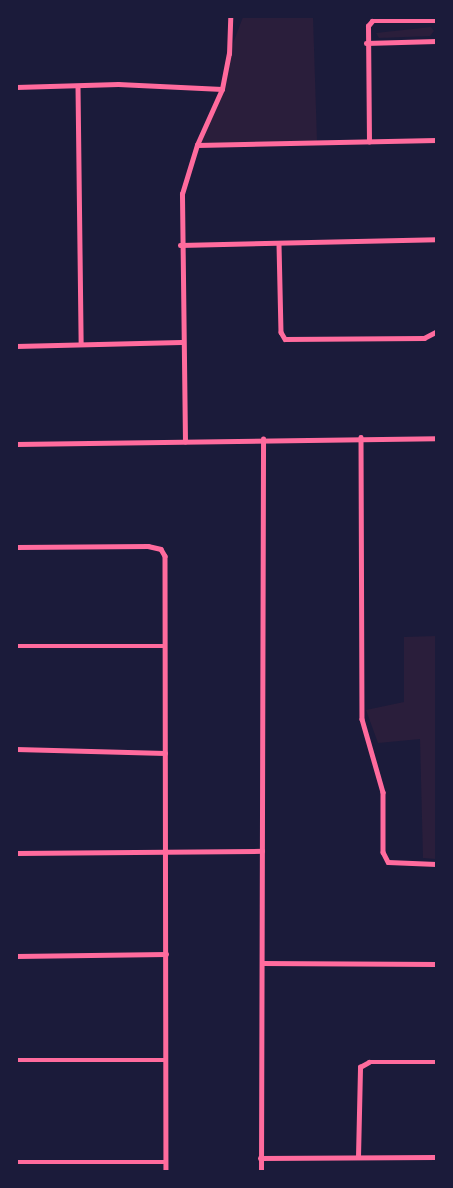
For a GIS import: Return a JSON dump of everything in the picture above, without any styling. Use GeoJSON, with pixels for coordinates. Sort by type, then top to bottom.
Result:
{"type":"FeatureCollection","features":[{"type":"Feature","properties":{"kind":"street"},"geometry":{"type":"LineString","coordinates":[[184,442],[180,245],[182,195],[197,144],[222,89],[229,54],[230,16]]}},
{"type":"Feature","properties":{"kind":"street"},"geometry":{"type":"LineString","coordinates":[[369,142],[366,43],[368,26],[372,21],[436,21]]}},
{"type":"Feature","properties":{"kind":"street"},"geometry":{"type":"LineString","coordinates":[[366,43],[436,41]]}},
{"type":"Feature","properties":{"kind":"street"},"geometry":{"type":"LineString","coordinates":[[16,87],[118,84],[222,89]]}},
{"type":"Feature","properties":{"kind":"street"},"geometry":{"type":"LineString","coordinates":[[78,86],[81,344]]}},
{"type":"Feature","properties":{"kind":"street"},"geometry":{"type":"LineString","coordinates":[[197,144],[436,141]]}},
{"type":"Feature","properties":{"kind":"street"},"geometry":{"type":"LineString","coordinates":[[180,245],[436,239]]}},
{"type":"Feature","properties":{"kind":"street"},"geometry":{"type":"LineString","coordinates":[[279,244],[280,332],[285,339],[424,338],[436,332]]}},
{"type":"Feature","properties":{"kind":"street"},"geometry":{"type":"LineString","coordinates":[[16,345],[181,342]]}},
{"type":"Feature","properties":{"kind":"street"},"geometry":{"type":"LineString","coordinates":[[16,444],[361,437],[436,438]]}},
{"type":"Feature","properties":{"kind":"street"},"geometry":{"type":"LineString","coordinates":[[361,437],[362,719],[383,792],[383,852],[388,862],[436,864]]}},
{"type":"Feature","properties":{"kind":"street"},"geometry":{"type":"LineString","coordinates":[[261,1172],[263,439]]}},
{"type":"Feature","properties":{"kind":"street"},"geometry":{"type":"LineString","coordinates":[[16,547],[161,549],[165,556],[166,1172]]}},
{"type":"Feature","properties":{"kind":"street"},"geometry":{"type":"LineString","coordinates":[[16,646],[165,646]]}},
{"type":"Feature","properties":{"kind":"street"},"geometry":{"type":"LineString","coordinates":[[16,749],[165,753]]}},
{"type":"Feature","properties":{"kind":"street"},"geometry":{"type":"LineString","coordinates":[[16,853],[262,851]]}},
{"type":"Feature","properties":{"kind":"street"},"geometry":{"type":"LineString","coordinates":[[16,956],[166,954]]}},
{"type":"Feature","properties":{"kind":"street"},"geometry":{"type":"LineString","coordinates":[[262,963],[436,964]]}},
{"type":"Feature","properties":{"kind":"street"},"geometry":{"type":"LineString","coordinates":[[16,1060],[166,1060]]}},
{"type":"Feature","properties":{"kind":"street"},"geometry":{"type":"LineString","coordinates":[[358,1157],[360,1067],[369,1062],[436,1062]]}},
{"type":"Feature","properties":{"kind":"street"},"geometry":{"type":"LineString","coordinates":[[260,1158],[436,1158]]}},
{"type":"Feature","properties":{"kind":"street"},"geometry":{"type":"LineString","coordinates":[[16,1162],[166,1162]]}},
{"type":"Feature","properties":{"kind":"shaded area"},"geometry":{"type":"Polygon","coordinates":[[[243,17],[313,17],[317,141],[197,145],[222,89],[229,54],[243,17]]]}},
{"type":"Feature","properties":{"kind":"shaded area"},"geometry":{"type":"Polygon","coordinates":[[[431,27],[434,31],[430,36],[379,38],[376,33],[431,27]]]}},
{"type":"Feature","properties":{"kind":"shaded area"},"geometry":{"type":"Polygon","coordinates":[[[436,636],[436,859],[423,858],[420,739],[378,743],[366,710],[404,702],[404,637],[436,636]]]}}]}
